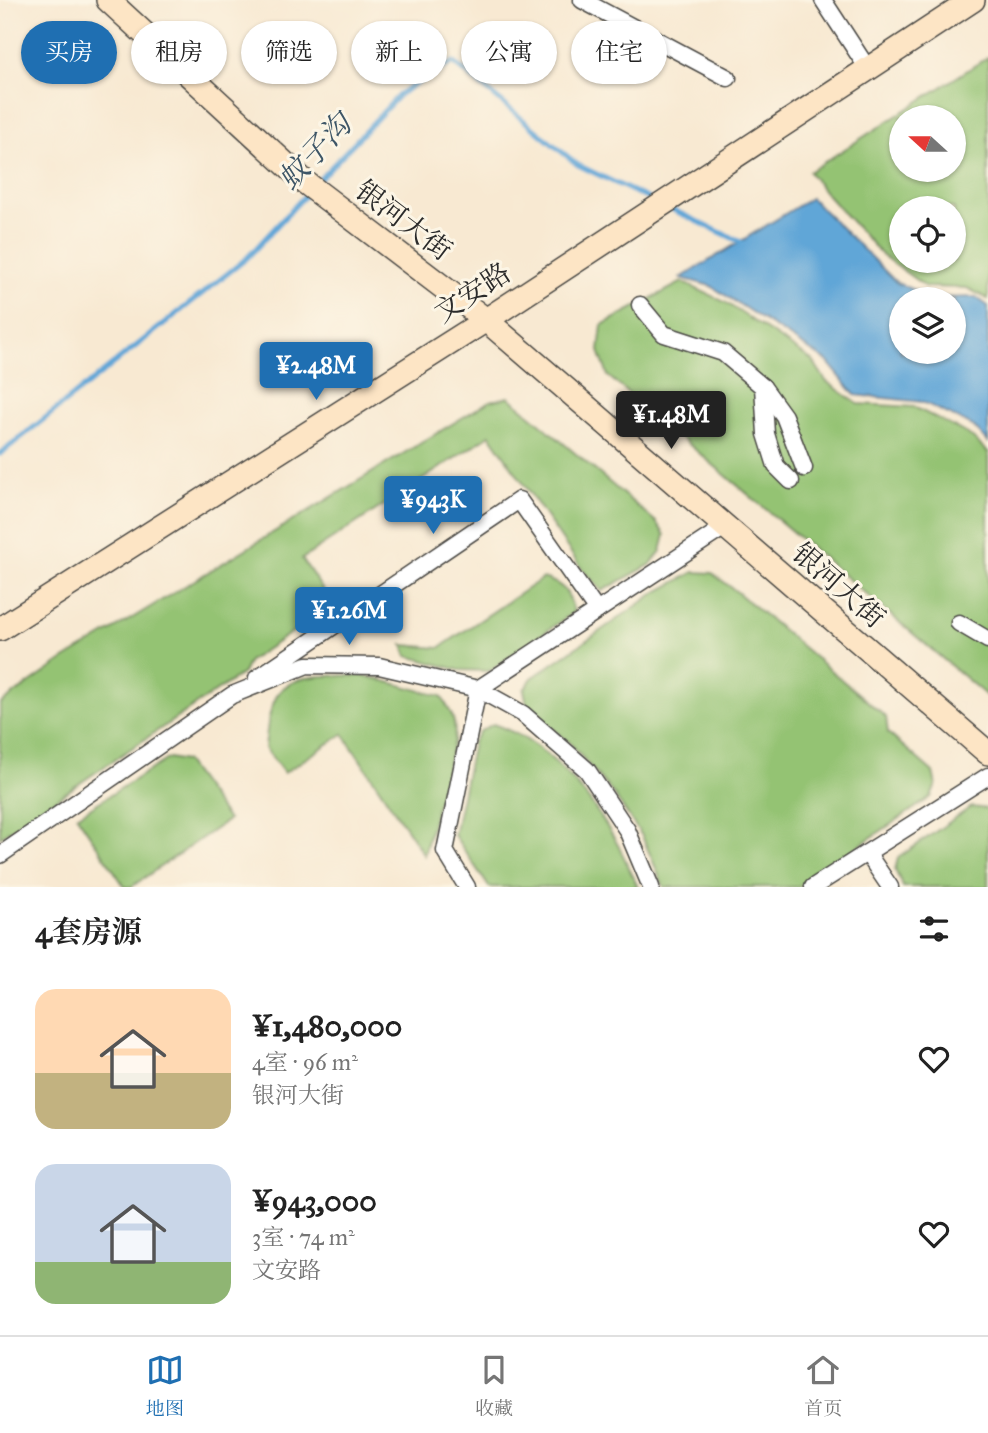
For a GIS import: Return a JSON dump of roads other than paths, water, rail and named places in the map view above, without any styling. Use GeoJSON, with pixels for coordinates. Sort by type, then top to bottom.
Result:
{"type":"FeatureCollection","features":[{"type":"Feature","properties":{"kind":"main road","name":"银河大街"},"geometry":{"type":"LineString","coordinates":[[108,0],[312,187],[486,320],[988,753]]}},
{"type":"Feature","properties":{"kind":"main road","name":"文安路"},"geometry":{"type":"LineString","coordinates":[[0,629],[486,320],[973,0]]}},
{"type":"Feature","properties":{"kind":"street"},"geometry":{"type":"LineString","coordinates":[[582,0],[728,78]]}},
{"type":"Feature","properties":{"kind":"street"},"geometry":{"type":"LineString","coordinates":[[823,0],[867,69]]}},
{"type":"Feature","properties":{"kind":"street"},"geometry":{"type":"LineString","coordinates":[[639,304],[664,334],[723,354],[763,387],[784,416],[804,468]]}},
{"type":"Feature","properties":{"kind":"street"},"geometry":{"type":"LineString","coordinates":[[763,387],[766,435],[776,466],[791,481]]}},
{"type":"Feature","properties":{"kind":"street"},"geometry":{"type":"LineString","coordinates":[[0,855],[519,500],[597,611]]}},
{"type":"Feature","properties":{"kind":"street"},"geometry":{"type":"LineString","coordinates":[[467,887],[444,851],[478,690],[726,527]]}},
{"type":"Feature","properties":{"kind":"street"},"geometry":{"type":"LineString","coordinates":[[960,623],[988,640]]}},
{"type":"Feature","properties":{"kind":"street"},"geometry":{"type":"LineString","coordinates":[[232,695],[307,666],[379,666],[478,690],[523,714],[587,770],[626,830],[651,887]]}},
{"type":"Feature","properties":{"kind":"street"},"geometry":{"type":"LineString","coordinates":[[813,887],[988,776]]}},
{"type":"Feature","properties":{"kind":"street"},"geometry":{"type":"LineString","coordinates":[[867,853],[890,887]]}},
{"type":"Feature","properties":{"kind":"water"},"geometry":{"type":"Polygon","coordinates":[[[811,198],[897,283],[906,287],[889,287],[889,364],[966,364],[966,297],[976,297],[988,306],[988,442],[973,426],[923,402],[855,395],[827,361],[711,286],[681,278],[811,198]]]}},
{"type":"Feature","properties":{"kind":"waterway","name":"蚊子沟"},"geometry":{"type":"LineString","coordinates":[[315,184],[401,93],[453,62],[578,165],[653,201]]}},
{"type":"Feature","properties":{"kind":"waterway","name":"蚊子沟"},"geometry":{"type":"LineString","coordinates":[[0,454],[247,258],[309,191]]}},
{"type":"Feature","properties":{"kind":"waterway","name":"蚊子沟"},"geometry":{"type":"LineString","coordinates":[[669,208],[745,244]]}}]}
